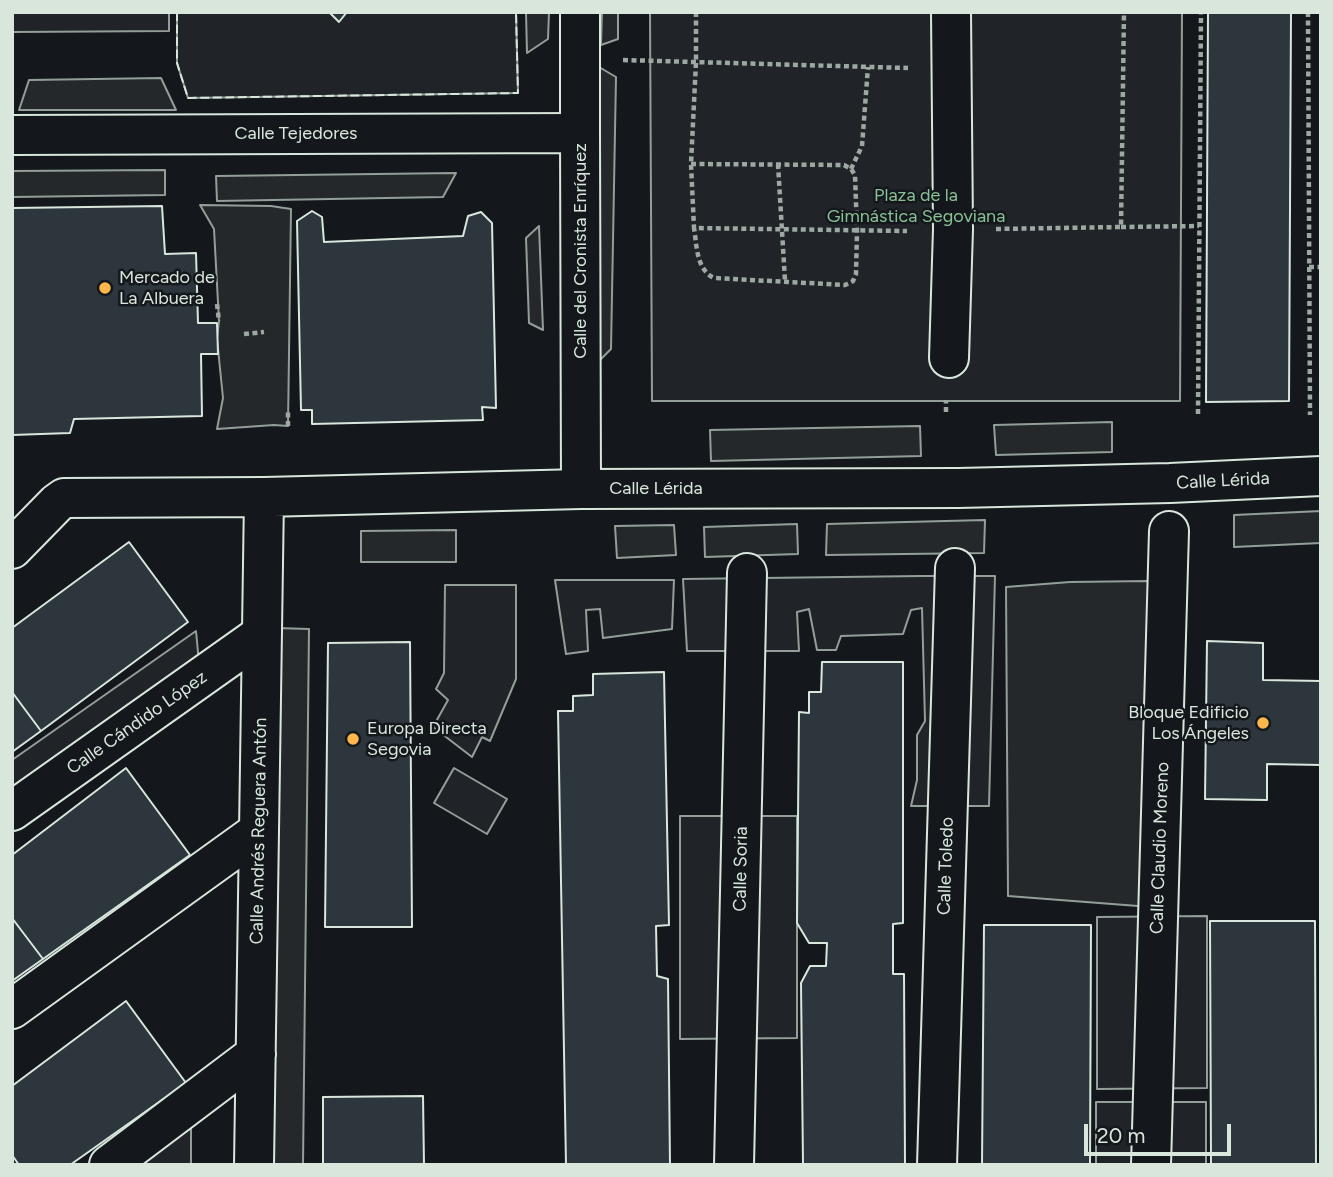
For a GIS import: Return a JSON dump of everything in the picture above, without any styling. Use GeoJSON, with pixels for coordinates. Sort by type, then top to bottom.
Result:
{"type":"FeatureCollection","features":[{"type":"Feature","properties":{"kind":"street","name":"Calle del Cronista Enríquez"},"geometry":{"type":"LineString","coordinates":[[580,12],[581,489]]}},
{"type":"Feature","properties":{"kind":"street"},"geometry":{"type":"LineString","coordinates":[[949,358],[953,229],[951,12]]}},
{"type":"Feature","properties":{"kind":"street","name":"Calle Tejedores"},"geometry":{"type":"LineString","coordinates":[[12,135],[580,132]]}},
{"type":"Feature","properties":{"kind":"street","name":"Calle Lérida"},"geometry":{"type":"LineString","coordinates":[[12,549],[64,498],[264,497],[581,489],[970,488],[1321,476]]}},
{"type":"Feature","properties":{"kind":"street","name":"Calle Andrés Reguera Antón"},"geometry":{"type":"LineString","coordinates":[[254,1165],[264,497]]}},
{"type":"Feature","properties":{"kind":"street","name":"Calle Claudio Moreno"},"geometry":{"type":"LineString","coordinates":[[1151,1165],[1169,531]]}},
{"type":"Feature","properties":{"kind":"street","name":"Calle Toledo"},"geometry":{"type":"LineString","coordinates":[[937,1165],[955,568]]}},
{"type":"Feature","properties":{"kind":"street","name":"Calle Soria"},"geometry":{"type":"LineString","coordinates":[[734,1165],[747,573]]}},
{"type":"Feature","properties":{"kind":"street","name":"Calle Cándido López"},"geometry":{"type":"LineString","coordinates":[[12,811],[262,634]]}},
{"type":"Feature","properties":{"kind":"street"},"geometry":{"type":"LineString","coordinates":[[12,1009],[259,831]]}},
{"type":"Feature","properties":{"kind":"street"},"geometry":{"type":"LineString","coordinates":[[109,1165],[256,1054]]}},
{"type":"Feature","properties":{"kind":"path"},"geometry":{"type":"LineString","coordinates":[[691,164],[844,165],[851,169],[855,176],[857,231],[856,274],[853,281],[845,285],[714,278],[701,268],[694,228],[691,164],[696,12]]}},
{"type":"Feature","properties":{"kind":"path"},"geometry":{"type":"LineString","coordinates":[[1121,227],[1124,12]]}},
{"type":"Feature","properties":{"kind":"path"},"geometry":{"type":"LineString","coordinates":[[1198,414],[1201,12]]}},
{"type":"Feature","properties":{"kind":"path"},"geometry":{"type":"LineString","coordinates":[[1308,12],[1310,415]]}},
{"type":"Feature","properties":{"kind":"path"},"geometry":{"type":"LineString","coordinates":[[644,61],[952,69]]}},
{"type":"Feature","properties":{"kind":"path"},"geometry":{"type":"LineString","coordinates":[[851,169],[862,146],[868,67]]}},
{"type":"Feature","properties":{"kind":"path"},"geometry":{"type":"LineString","coordinates":[[778,164],[785,281]]}},
{"type":"Feature","properties":{"kind":"path"},"geometry":{"type":"LineString","coordinates":[[694,228],[922,232],[953,229],[1199,226]]}},
{"type":"Feature","properties":{"kind":"path"},"geometry":{"type":"LineString","coordinates":[[1309,267],[1321,267]]}},
{"type":"Feature","properties":{"kind":"path"},"geometry":{"type":"LineString","coordinates":[[218,304],[219,321]]}},
{"type":"Feature","properties":{"kind":"path"},"geometry":{"type":"LineString","coordinates":[[244,334],[264,332]]}},
{"type":"Feature","properties":{"kind":"path"},"geometry":{"type":"LineString","coordinates":[[288,410],[288,426]]}},
{"type":"Feature","properties":{"kind":"green space"},"geometry":{"type":"Polygon","coordinates":[[[12,12],[169,12],[169,31],[12,32],[12,12]]]}},
{"type":"Feature","properties":{"kind":"green space"},"geometry":{"type":"Polygon","coordinates":[[[177,12],[516,12],[518,93],[188,98],[177,63],[177,12]]]}},
{"type":"Feature","properties":{"kind":"green space","name":"Plaza de la Gimnástica Segoviana"},"geometry":{"type":"Polygon","coordinates":[[[650,12],[1182,12],[1180,401],[652,401],[650,12]]]}},
{"type":"Feature","properties":{"kind":"green space"},"geometry":{"type":"Polygon","coordinates":[[[995,576],[989,806],[911,806],[917,780],[917,735],[925,721],[922,608],[911,610],[903,634],[841,636],[836,650],[817,650],[809,609],[797,612],[799,651],[687,651],[683,579],[995,576]]]}},
{"type":"Feature","properties":{"kind":"green space"},"geometry":{"type":"Polygon","coordinates":[[[555,580],[674,580],[672,629],[603,638],[600,609],[586,610],[588,651],[566,654],[555,580]]]}},
{"type":"Feature","properties":{"kind":"green space"},"geometry":{"type":"Polygon","coordinates":[[[445,585],[516,585],[516,679],[490,741],[482,737],[472,757],[433,727],[448,700],[436,689],[444,673],[445,585]]]}},
{"type":"Feature","properties":{"kind":"green space"},"geometry":{"type":"Polygon","coordinates":[[[196,631],[199,663],[12,791],[12,760],[196,631]]]}},
{"type":"Feature","properties":{"kind":"green space"},"geometry":{"type":"Polygon","coordinates":[[[454,768],[507,799],[487,834],[434,803],[454,768]]]}},
{"type":"Feature","properties":{"kind":"green space"},"geometry":{"type":"Polygon","coordinates":[[[680,816],[797,816],[797,1038],[680,1039],[680,816]]]}},
{"type":"Feature","properties":{"kind":"green space"},"geometry":{"type":"Polygon","coordinates":[[[1207,916],[1207,1088],[1097,1089],[1097,917],[1207,916]]]}},
{"type":"Feature","properties":{"kind":"green space"},"geometry":{"type":"Polygon","coordinates":[[[1096,1102],[1206,1102],[1206,1165],[1096,1165],[1096,1102]]]}},
{"type":"Feature","properties":{"kind":"green space"},"geometry":{"type":"Polygon","coordinates":[[[191,1121],[191,1165],[136,1165],[191,1121]]]}},
{"type":"Feature","properties":{"kind":"shaded area"},"geometry":{"type":"Polygon","coordinates":[[[526,12],[549,12],[548,39],[527,53],[526,12]]]}},
{"type":"Feature","properties":{"kind":"shaded area"},"geometry":{"type":"Polygon","coordinates":[[[602,12],[618,12],[618,39],[601,45],[602,12]]]}},
{"type":"Feature","properties":{"kind":"shaded area"},"geometry":{"type":"Polygon","coordinates":[[[599,67],[616,77],[611,349],[597,363],[599,67]]]}},
{"type":"Feature","properties":{"kind":"shaded area"},"geometry":{"type":"Polygon","coordinates":[[[161,78],[176,110],[19,110],[29,80],[161,78]]]}},
{"type":"Feature","properties":{"kind":"shaded area"},"geometry":{"type":"Polygon","coordinates":[[[165,170],[165,195],[12,197],[12,171],[165,170]]]}},
{"type":"Feature","properties":{"kind":"shaded area"},"geometry":{"type":"Polygon","coordinates":[[[456,173],[443,197],[217,201],[216,176],[456,173]]]}},
{"type":"Feature","properties":{"kind":"shaded area"},"geometry":{"type":"Polygon","coordinates":[[[200,205],[271,206],[291,209],[288,426],[217,429],[223,398],[217,339],[219,321],[214,229],[200,205]]]}},
{"type":"Feature","properties":{"kind":"shaded area"},"geometry":{"type":"Polygon","coordinates":[[[539,226],[543,330],[529,323],[526,238],[539,226]]]}},
{"type":"Feature","properties":{"kind":"shaded area"},"geometry":{"type":"Polygon","coordinates":[[[1112,422],[1112,452],[996,455],[994,425],[1112,422]]]}},
{"type":"Feature","properties":{"kind":"shaded area"},"geometry":{"type":"Polygon","coordinates":[[[920,426],[921,456],[711,461],[710,430],[920,426]]]}},
{"type":"Feature","properties":{"kind":"shaded area"},"geometry":{"type":"Polygon","coordinates":[[[1321,511],[1321,543],[1234,547],[1234,515],[1321,511]]]}},
{"type":"Feature","properties":{"kind":"shaded area"},"geometry":{"type":"Polygon","coordinates":[[[985,520],[984,553],[826,555],[827,524],[985,520]]]}},
{"type":"Feature","properties":{"kind":"shaded area"},"geometry":{"type":"Polygon","coordinates":[[[797,524],[798,554],[705,557],[704,527],[797,524]]]}},
{"type":"Feature","properties":{"kind":"shaded area"},"geometry":{"type":"Polygon","coordinates":[[[674,525],[676,555],[617,558],[615,526],[674,525]]]}},
{"type":"Feature","properties":{"kind":"shaded area"},"geometry":{"type":"Polygon","coordinates":[[[456,530],[456,562],[361,562],[361,531],[456,530]]]}},
{"type":"Feature","properties":{"kind":"shaded area"},"geometry":{"type":"Polygon","coordinates":[[[1148,581],[1151,907],[1008,896],[1006,587],[1070,582],[1148,581]]]}},
{"type":"Feature","properties":{"kind":"shaded area"},"geometry":{"type":"Polygon","coordinates":[[[276,628],[309,629],[303,1165],[272,1165],[276,628]]]}},
{"type":"Feature","properties":{"kind":"building"},"geometry":{"type":"Polygon","coordinates":[[[329,12],[347,12],[339,22],[329,12]]]}},
{"type":"Feature","properties":{"kind":"building"},"geometry":{"type":"Polygon","coordinates":[[[1208,12],[1291,12],[1289,401],[1206,402],[1208,12]]]}},
{"type":"Feature","properties":{"kind":"building","name":"Mercado de La Albuera"},"geometry":{"type":"Polygon","coordinates":[[[162,206],[165,254],[196,253],[198,323],[217,323],[218,354],[201,354],[202,416],[74,419],[70,433],[12,435],[12,208],[162,206]]]}},
{"type":"Feature","properties":{"kind":"building"},"geometry":{"type":"Polygon","coordinates":[[[312,211],[322,217],[324,242],[463,236],[468,216],[481,212],[492,223],[496,408],[482,407],[483,420],[312,424],[312,410],[301,410],[297,221],[312,211]]]}},
{"type":"Feature","properties":{"kind":"building"},"geometry":{"type":"Polygon","coordinates":[[[129,542],[188,622],[41,731],[12,692],[12,628],[129,542]]]}},
{"type":"Feature","properties":{"kind":"building","name":"Bloque Edificio Los Ángeles"},"geometry":{"type":"Polygon","coordinates":[[[1207,641],[1263,643],[1263,680],[1321,681],[1321,765],[1267,764],[1267,800],[1205,799],[1207,641]]]}},
{"type":"Feature","properties":{"kind":"building"},"geometry":{"type":"Polygon","coordinates":[[[410,642],[412,927],[325,927],[328,643],[410,642]]]}},
{"type":"Feature","properties":{"kind":"building"},"geometry":{"type":"Polygon","coordinates":[[[822,662],[903,662],[903,923],[893,924],[893,974],[904,974],[905,1165],[803,1165],[801,983],[810,966],[826,966],[827,943],[809,943],[797,923],[799,712],[809,713],[809,692],[821,692],[822,662]]]}},
{"type":"Feature","properties":{"kind":"building"},"geometry":{"type":"Polygon","coordinates":[[[664,672],[669,925],[656,926],[657,976],[668,979],[670,1165],[566,1165],[558,711],[573,711],[573,696],[593,695],[593,674],[664,672]]]}},
{"type":"Feature","properties":{"kind":"building"},"geometry":{"type":"Polygon","coordinates":[[[12,692],[41,731],[12,752],[12,692]]]}},
{"type":"Feature","properties":{"kind":"building"},"geometry":{"type":"Polygon","coordinates":[[[126,768],[190,855],[43,959],[12,918],[12,855],[126,768]]]}},
{"type":"Feature","properties":{"kind":"building"},"geometry":{"type":"Polygon","coordinates":[[[12,918],[43,959],[12,981],[12,918]]]}},
{"type":"Feature","properties":{"kind":"building"},"geometry":{"type":"Polygon","coordinates":[[[1210,921],[1315,921],[1316,1165],[1211,1165],[1210,921]]]}},
{"type":"Feature","properties":{"kind":"building"},"geometry":{"type":"Polygon","coordinates":[[[984,925],[1091,925],[1090,1165],[982,1165],[984,925]]]}},
{"type":"Feature","properties":{"kind":"building"},"geometry":{"type":"Polygon","coordinates":[[[126,1001],[186,1083],[70,1165],[19,1165],[12,1155],[12,1086],[126,1001]]]}},
{"type":"Feature","properties":{"kind":"building"},"geometry":{"type":"Polygon","coordinates":[[[423,1096],[424,1165],[323,1165],[323,1097],[423,1096]]]}},
{"type":"Feature","properties":{"kind":"fence"},"geometry":{"type":"LineString","coordinates":[[177,12],[177,63],[188,98],[518,93],[516,12]]}},
{"type":"Feature","properties":{"kind":"place","name":"Mercado de La Albuera"},"geometry":{"type":"Point","coordinates":[105,288]}},
{"type":"Feature","properties":{"kind":"place","name":"Bloque Edificio Los Ángeles"},"geometry":{"type":"Point","coordinates":[1263,723]}},
{"type":"Feature","properties":{"kind":"place","name":"Europa Directa Segovia"},"geometry":{"type":"Point","coordinates":[353,739]}}]}
